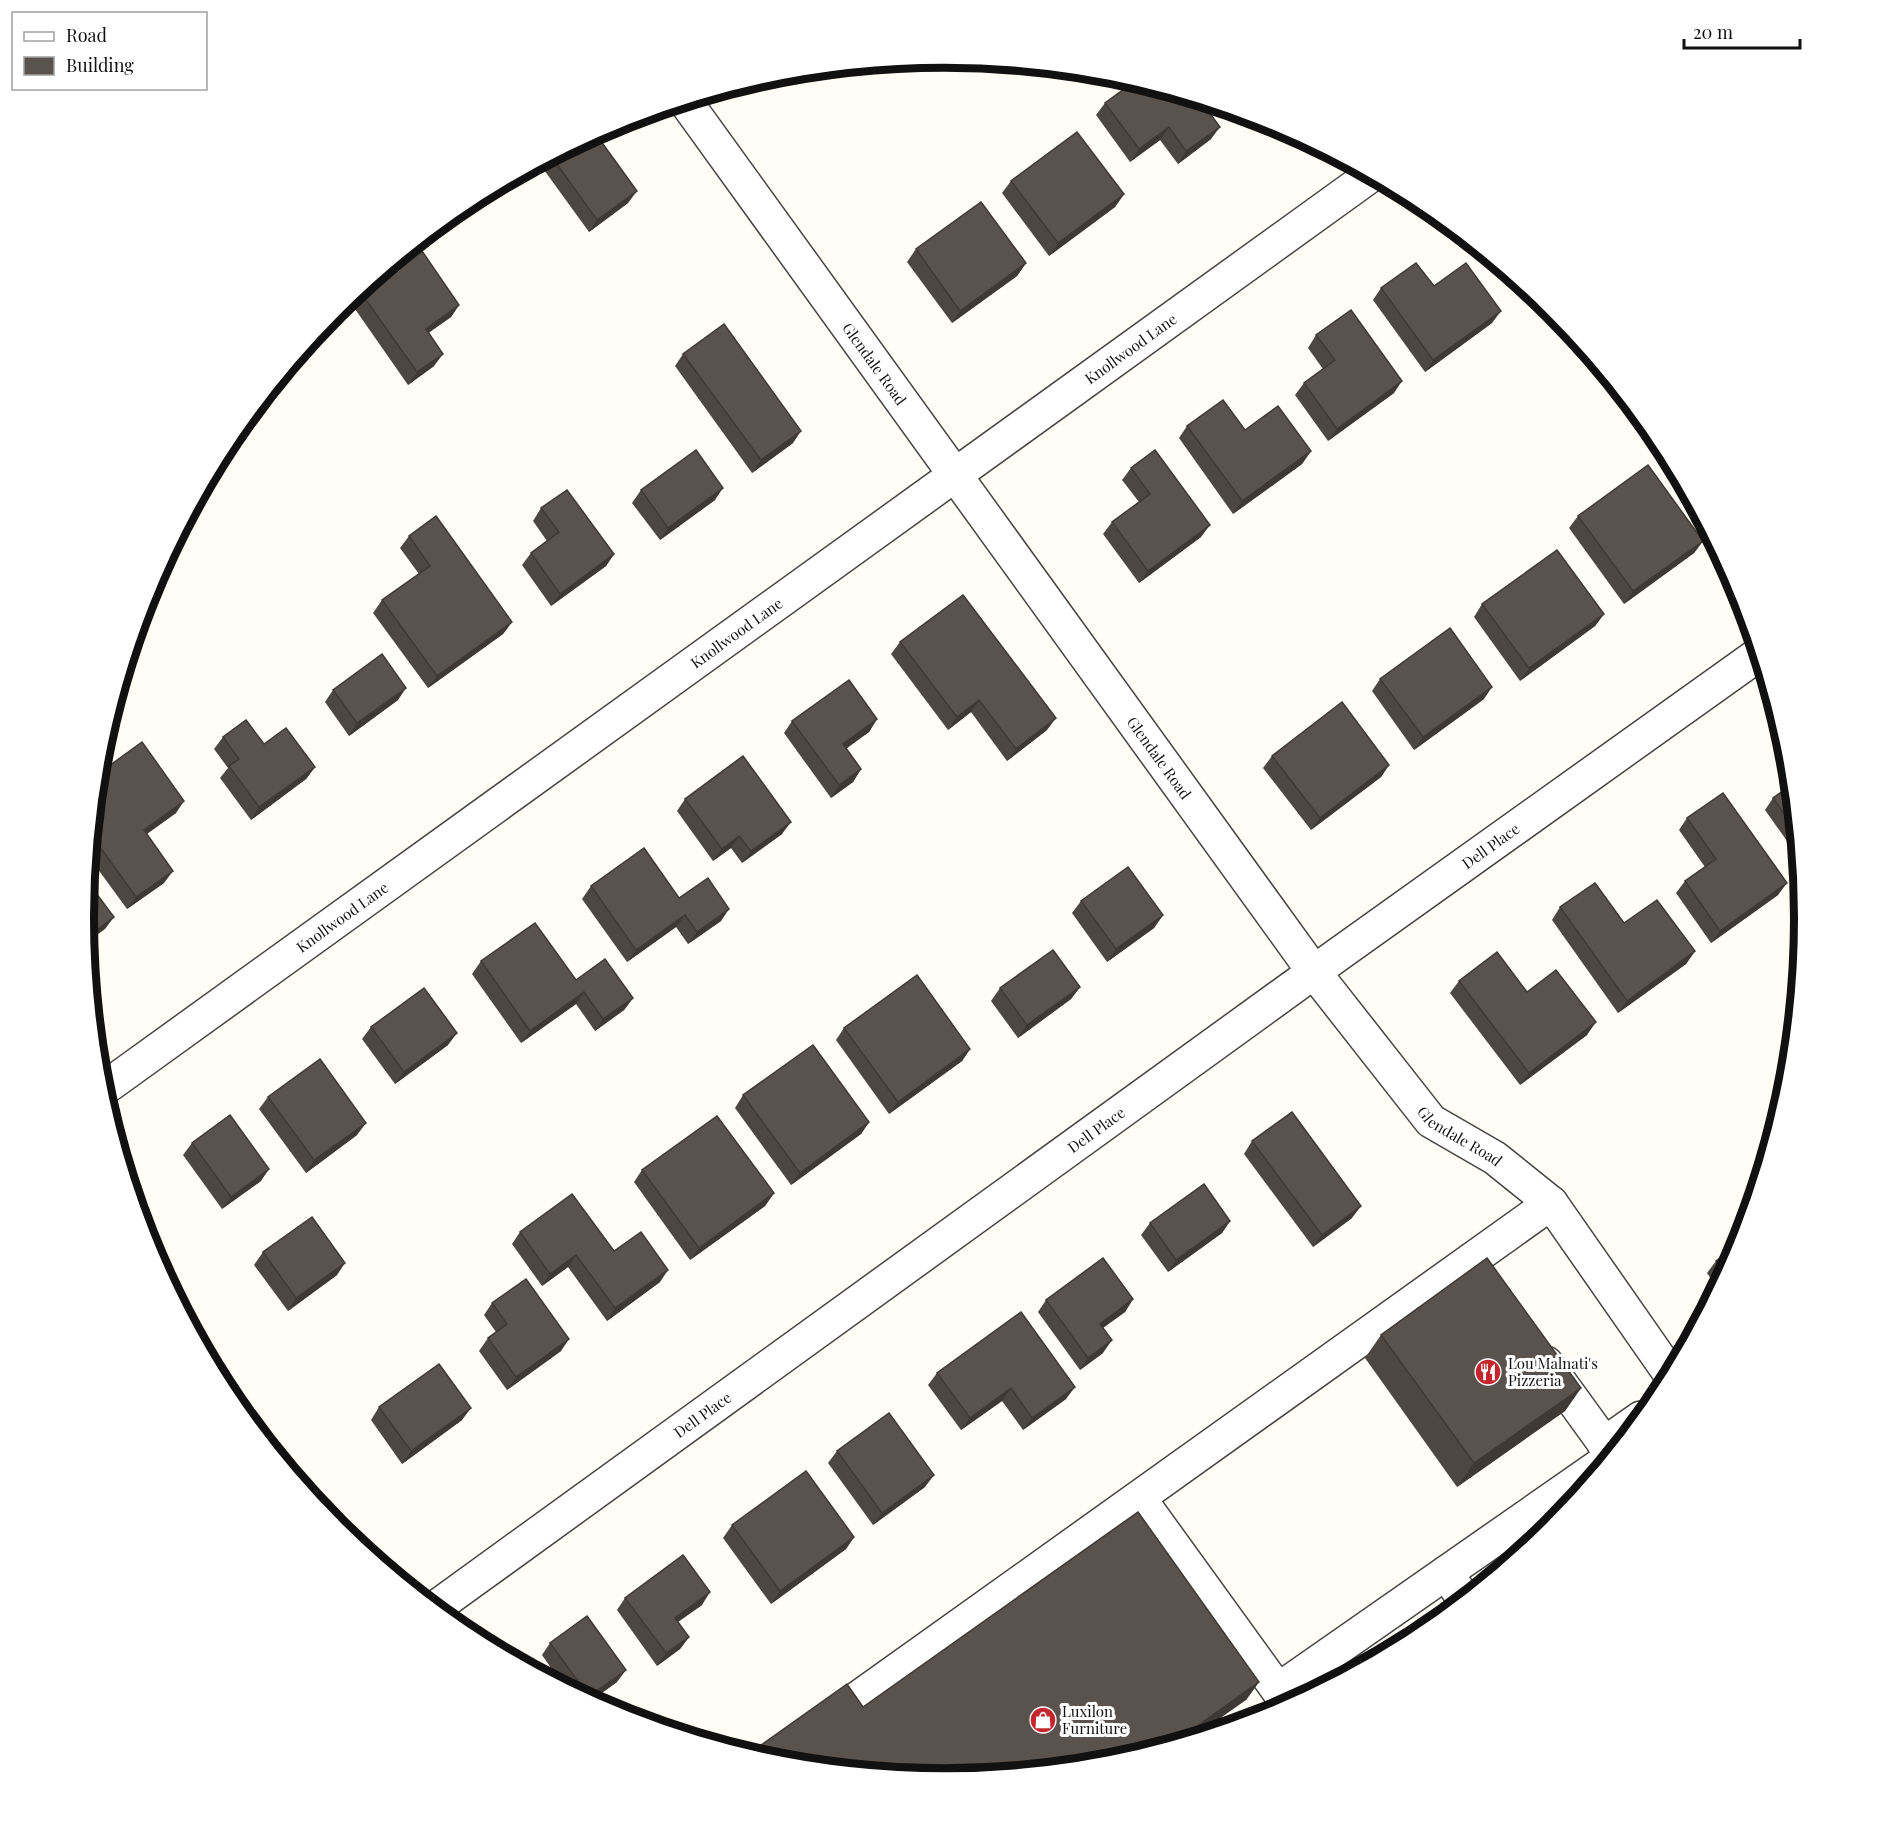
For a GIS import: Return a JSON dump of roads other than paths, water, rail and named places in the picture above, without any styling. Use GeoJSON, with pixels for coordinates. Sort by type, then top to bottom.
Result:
{"type":"FeatureCollection","features":[{"type":"Feature","properties":{"kind":"street","name":"Glendale Road"},"geometry":{"type":"LineString","coordinates":[[689,107],[1314,972],[1431,1121],[1495,1158],[1551,1203],[1665,1367]]}},
{"type":"Feature","properties":{"kind":"street","name":"Knollwood Lane"},"geometry":{"type":"LineString","coordinates":[[110,1084],[1365,179]]}},
{"type":"Feature","properties":{"kind":"street","name":"Dell Place"},"geometry":{"type":"LineString","coordinates":[[442,1603],[1314,972],[1753,658]]}},
{"type":"Feature","properties":{"kind":"street"},"geometry":{"type":"LineString","coordinates":[[854,1701],[1139,1498],[1478,1270],[1551,1203]]}},
{"type":"Feature","properties":{"kind":"street"},"geometry":{"type":"LineString","coordinates":[[1527,1337],[1605,1451]]}},
{"type":"Feature","properties":{"kind":"street"},"geometry":{"type":"LineString","coordinates":[[1285,1696],[1455,1586],[1594,1464]]}},
{"type":"Feature","properties":{"kind":"street"},"geometry":{"type":"LineString","coordinates":[[1139,1498],[1283,1697]]}},
{"type":"Feature","properties":{"kind":"place","name":"Lou Malnati's Pizzeria"},"geometry":{"type":"Point","coordinates":[1488,1372]}},
{"type":"Feature","properties":{"kind":"place","name":"Luxilon Furniture"},"geometry":{"type":"Point","coordinates":[1043,1720]}}]}
